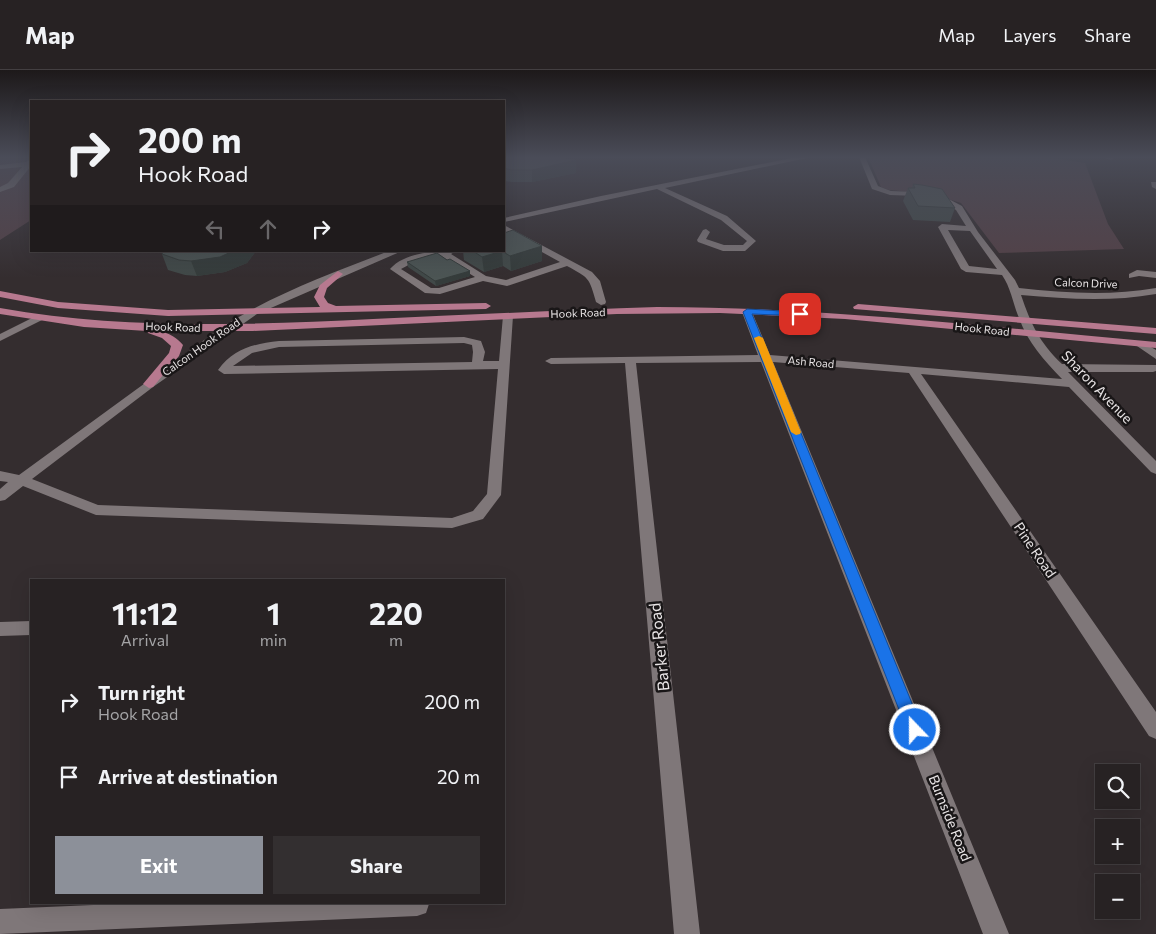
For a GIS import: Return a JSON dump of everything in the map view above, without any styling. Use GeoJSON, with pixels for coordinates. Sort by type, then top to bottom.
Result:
{"type":"FeatureCollection","features":[{"type":"Feature","properties":{"kind":"main road"},"geometry":{"type":"LineString","coordinates":[[338,274],[323,287],[319,297],[324,305],[341,310]]}},
{"type":"Feature","properties":{"kind":"main road","name":"Hook Road"},"geometry":{"type":"LineString","coordinates":[[0,294],[58,305],[168,312],[341,310],[601,302],[707,302],[896,309],[1156,331]]}},
{"type":"Feature","properties":{"kind":"main road","name":"Hook Road"},"geometry":{"type":"LineString","coordinates":[[0,312],[108,325],[226,329],[660,310],[747,312],[853,316],[1156,346]]}},
{"type":"Feature","properties":{"kind":"main road"},"geometry":{"type":"LineString","coordinates":[[108,325],[160,333],[172,339],[177,345],[175,354],[149,384]]}},
{"type":"Feature","properties":{"kind":"street"},"geometry":{"type":"LineString","coordinates":[[505,220],[610,197]]}},
{"type":"Feature","properties":{"kind":"street"},"geometry":{"type":"LineString","coordinates":[[677,197],[720,220],[752,241],[745,248],[723,248],[701,240],[706,232]]}},
{"type":"Feature","properties":{"kind":"street","name":"Sharon Avenue"},"geometry":{"type":"LineString","coordinates":[[936,197],[945,199],[959,208],[1004,272],[1015,290],[1024,319],[1040,349],[1156,469]]}},
{"type":"Feature","properties":{"kind":"street"},"geometry":{"type":"LineString","coordinates":[[972,229],[942,227],[966,269],[1004,272]]}},
{"type":"Feature","properties":{"kind":"street"},"geometry":{"type":"LineString","coordinates":[[508,234],[589,274],[595,281],[601,302]]}},
{"type":"Feature","properties":{"kind":"street","name":"Calcon Hook Road"},"geometry":{"type":"LineString","coordinates":[[0,496],[149,384],[253,312],[338,274],[395,252]]}},
{"type":"Feature","properties":{"kind":"street"},"geometry":{"type":"LineString","coordinates":[[483,278],[440,291],[429,291],[426,284],[395,269],[399,264],[433,254],[448,257],[465,271],[483,278],[506,283],[568,262]]}},
{"type":"Feature","properties":{"kind":"street"},"geometry":{"type":"LineString","coordinates":[[404,275],[414,271]]}},
{"type":"Feature","properties":{"kind":"street"},"geometry":{"type":"LineString","coordinates":[[1151,292],[1128,281],[1137,273],[1156,275]]}},
{"type":"Feature","properties":{"kind":"street","name":"Calcon Drive"},"geometry":{"type":"LineString","coordinates":[[1015,290],[1069,296],[1126,296],[1151,292]]}},
{"type":"Feature","properties":{"kind":"street","name":"Burnside Road"},"geometry":{"type":"LineString","coordinates":[[747,312],[996,934]]}},
{"type":"Feature","properties":{"kind":"street"},"geometry":{"type":"LineString","coordinates":[[0,476],[20,480],[96,510],[452,523],[478,515],[494,494],[508,316]]}},
{"type":"Feature","properties":{"kind":"street"},"geometry":{"type":"LineString","coordinates":[[0,338],[38,318]]}},
{"type":"Feature","properties":{"kind":"street"},"geometry":{"type":"LineString","coordinates":[[477,365],[479,352],[477,343],[464,340],[279,344],[252,348],[234,357],[224,370],[505,365]]}},
{"type":"Feature","properties":{"kind":"street"},"geometry":{"type":"LineString","coordinates":[[1141,344],[1154,362]]}},
{"type":"Feature","properties":{"kind":"street","name":"Ash Road"},"geometry":{"type":"LineString","coordinates":[[551,361],[767,358],[1071,383]]}},
{"type":"Feature","properties":{"kind":"street","name":"Barker Road"},"geometry":{"type":"LineString","coordinates":[[630,360],[687,934]]}},
{"type":"Feature","properties":{"kind":"street"},"geometry":{"type":"LineString","coordinates":[[1058,368],[1154,362]]}},
{"type":"Feature","properties":{"kind":"street","name":"Pine Road"},"geometry":{"type":"LineString","coordinates":[[913,370],[1156,729]]}},
{"type":"Feature","properties":{"kind":"street"},"geometry":{"type":"LineString","coordinates":[[0,628],[30,628]]}},
{"type":"Feature","properties":{"kind":"street"},"geometry":{"type":"LineString","coordinates":[[0,922],[417,904]]}},
{"type":"Feature","properties":{"kind":"shaded area"},"geometry":{"type":"Polygon","coordinates":[[[0,197],[30,197],[30,221],[0,240],[0,197]]]}},
{"type":"Feature","properties":{"kind":"shaded area"},"geometry":{"type":"Polygon","coordinates":[[[943,197],[1098,197],[1108,224],[1124,249],[999,253],[961,203],[943,197]]]}},
{"type":"Feature","properties":{"kind":"building"},"geometry":{"type":"Polygon","coordinates":[[[913,197],[948,197],[955,208],[918,206],[913,197]]]}},
{"type":"Feature","properties":{"kind":"building"},"geometry":{"type":"Polygon","coordinates":[[[513,230],[542,246],[510,256],[504,252],[505,233],[513,230]]]}},
{"type":"Feature","properties":{"kind":"building"},"geometry":{"type":"Polygon","coordinates":[[[163,252],[231,252],[220,257],[191,261],[179,260],[162,254],[163,252]]]}},
{"type":"Feature","properties":{"kind":"building"},"geometry":{"type":"Polygon","coordinates":[[[474,252],[499,252],[482,257],[474,252]]]}},
{"type":"Feature","properties":{"kind":"building"},"geometry":{"type":"Polygon","coordinates":[[[437,253],[470,271],[435,281],[407,262],[437,253]]]}},
{"type":"Feature","properties":{"kind":"slow traffic"},"geometry":{"type":"LineString","coordinates":[[759,338],[796,432]]}},
{"type":"Feature","properties":{"kind":"route"},"geometry":{"type":"LineString","coordinates":[[800,314],[747,312],[915,730]]}}]}
